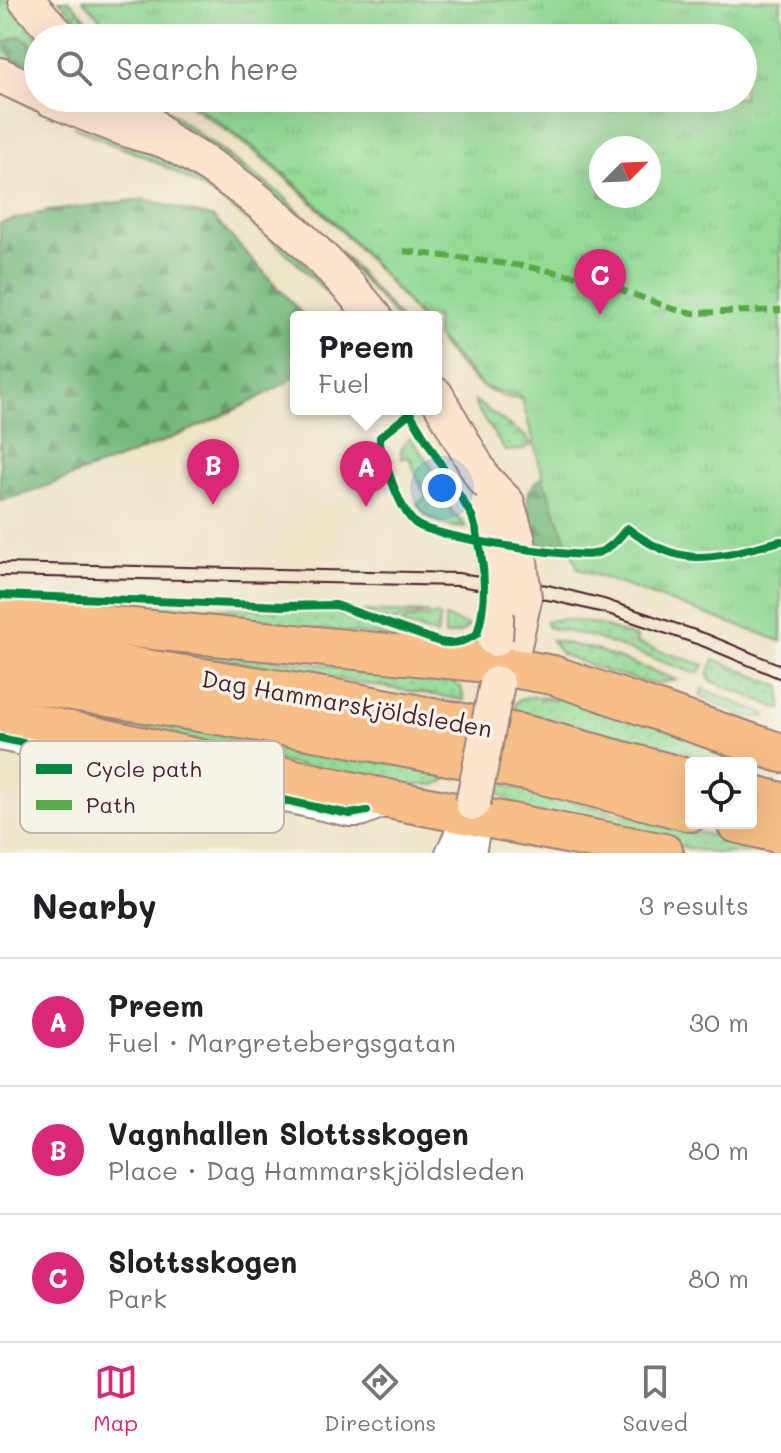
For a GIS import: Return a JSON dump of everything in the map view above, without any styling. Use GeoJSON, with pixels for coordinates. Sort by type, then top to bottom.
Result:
{"type":"FeatureCollection","features":[{"type":"Feature","properties":{"kind":"main road"},"geometry":{"type":"LineString","coordinates":[[26,0],[48,24]]}},
{"type":"Feature","properties":{"kind":"main road"},"geometry":{"type":"LineString","coordinates":[[0,75],[24,86]]}},
{"type":"Feature","properties":{"kind":"main road"},"geometry":{"type":"LineString","coordinates":[[84,112],[136,133],[166,141],[200,160],[284,224],[369,311]]}},
{"type":"Feature","properties":{"kind":"main road"},"geometry":{"type":"LineString","coordinates":[[139,112],[166,141]]}},
{"type":"Feature","properties":{"kind":"main road"},"geometry":{"type":"LineString","coordinates":[[442,406],[483,478],[496,508],[518,541],[524,599],[507,652],[472,809]]}},
{"type":"Feature","properties":{"kind":"main road"},"geometry":{"type":"LineString","coordinates":[[496,508],[498,600],[507,652]]}},
{"type":"Feature","properties":{"kind":"main road"},"geometry":{"type":"LineString","coordinates":[[0,615],[478,662],[507,652],[553,675],[781,753]]}},
{"type":"Feature","properties":{"kind":"main road","name":"Dag Hammarskjöldsleden"},"geometry":{"type":"LineString","coordinates":[[0,646],[330,698],[526,735],[685,777]]}},
{"type":"Feature","properties":{"kind":"main road","name":"Dag Hammarskjöldsleden"},"geometry":{"type":"LineString","coordinates":[[0,679],[338,735],[527,771],[685,810]]}},
{"type":"Feature","properties":{"kind":"main road"},"geometry":{"type":"LineString","coordinates":[[0,716],[117,741]]}},
{"type":"Feature","properties":{"kind":"main road"},"geometry":{"type":"LineString","coordinates":[[284,777],[393,800],[472,809],[520,823],[664,853]]}},
{"type":"Feature","properties":{"kind":"main road"},"geometry":{"type":"LineString","coordinates":[[757,796],[781,802]]}},
{"type":"Feature","properties":{"kind":"main road"},"geometry":{"type":"LineString","coordinates":[[757,828],[781,834]]}},
{"type":"Feature","properties":{"kind":"street"},"geometry":{"type":"LineString","coordinates":[[0,738],[20,742]]}},
{"type":"Feature","properties":{"kind":"street"},"geometry":{"type":"LineString","coordinates":[[284,800],[350,814],[360,814],[393,800]]}},
{"type":"Feature","properties":{"kind":"street"},"geometry":{"type":"LineString","coordinates":[[448,853],[472,809]]}},
{"type":"Feature","properties":{"kind":"street"},"geometry":{"type":"LineString","coordinates":[[472,809],[476,837],[473,853]]}},
{"type":"Feature","properties":{"kind":"street"},"geometry":{"type":"LineString","coordinates":[[520,823],[533,839],[565,853]]}},
{"type":"Feature","properties":{"kind":"green space"},"geometry":{"type":"Polygon","coordinates":[[[0,0],[10,0],[28,24],[24,24],[24,71],[0,61],[0,0]]]}},
{"type":"Feature","properties":{"kind":"green space"},"geometry":{"type":"Polygon","coordinates":[[[59,0],[69,0],[91,24],[82,24],[59,0]]]}},
{"type":"Feature","properties":{"kind":"green space"},"geometry":{"type":"Polygon","coordinates":[[[83,0],[781,0],[781,641],[578,569],[546,487],[521,396],[483,387],[442,343],[442,311],[415,311],[300,188],[256,149],[205,112],[757,112],[757,24],[105,24],[83,0]]]}},
{"type":"Feature","properties":{"kind":"green space"},"geometry":{"type":"Polygon","coordinates":[[[16,37],[24,38],[24,62],[10,54],[5,42],[16,37]]]}},
{"type":"Feature","properties":{"kind":"green space"},"geometry":{"type":"Polygon","coordinates":[[[162,112],[170,112],[284,197],[349,261],[394,311],[338,253],[241,170],[162,112]]]}},
{"type":"Feature","properties":{"kind":"green space"},"geometry":{"type":"Polygon","coordinates":[[[200,112],[210,112],[256,142],[380,267],[419,311],[414,311],[320,210],[246,145],[200,112]]]}},
{"type":"Feature","properties":{"kind":"green space"},"geometry":{"type":"Polygon","coordinates":[[[73,126],[133,144],[194,172],[268,228],[350,311],[342,311],[284,250],[212,194],[158,163],[73,126]]]}},
{"type":"Feature","properties":{"kind":"green space"},"geometry":{"type":"Polygon","coordinates":[[[144,199],[214,218],[299,311],[290,311],[290,380],[214,420],[157,444],[0,500],[0,223],[48,211],[144,199]]]}},
{"type":"Feature","properties":{"kind":"green space"},"geometry":{"type":"Polygon","coordinates":[[[442,334],[516,384],[524,399],[513,399],[493,392],[459,365],[442,346],[442,334]]]}},
{"type":"Feature","properties":{"kind":"green space"},"geometry":{"type":"Polygon","coordinates":[[[475,401],[526,437],[531,445],[522,450],[505,451],[475,401]]]}},
{"type":"Feature","properties":{"kind":"green space"},"geometry":{"type":"Polygon","coordinates":[[[410,438],[430,464],[452,512],[465,528],[437,522],[425,514],[417,503],[426,498],[409,457],[401,459],[402,447],[410,438]]]}},
{"type":"Feature","properties":{"kind":"green space"},"geometry":{"type":"Polygon","coordinates":[[[546,478],[579,546],[539,545],[528,500],[533,484],[546,478]]]}},
{"type":"Feature","properties":{"kind":"green space"},"geometry":{"type":"Polygon","coordinates":[[[44,601],[333,612],[414,639],[44,601]]]}},
{"type":"Feature","properties":{"kind":"green space"},"geometry":{"type":"Polygon","coordinates":[[[362,611],[429,613],[402,617],[395,623],[362,611]]]}},
{"type":"Feature","properties":{"kind":"green space"},"geometry":{"type":"Polygon","coordinates":[[[438,615],[437,635],[401,624],[404,620],[438,615]]]}},
{"type":"Feature","properties":{"kind":"green space"},"geometry":{"type":"Polygon","coordinates":[[[445,617],[469,626],[462,632],[445,636],[445,617]]]}},
{"type":"Feature","properties":{"kind":"green space"},"geometry":{"type":"Polygon","coordinates":[[[564,619],[597,624],[637,638],[636,643],[704,665],[699,673],[691,672],[593,637],[547,627],[546,621],[564,619]]]}},
{"type":"Feature","properties":{"kind":"green space"},"geometry":{"type":"Polygon","coordinates":[[[99,640],[447,678],[461,687],[464,700],[99,640]]]}},
{"type":"Feature","properties":{"kind":"green space"},"geometry":{"type":"Polygon","coordinates":[[[551,640],[596,650],[677,680],[653,684],[605,671],[561,654],[551,640]]]}},
{"type":"Feature","properties":{"kind":"green space"},"geometry":{"type":"Polygon","coordinates":[[[714,659],[781,687],[781,709],[711,681],[708,675],[714,659]]]}},
{"type":"Feature","properties":{"kind":"green space"},"geometry":{"type":"Polygon","coordinates":[[[703,689],[766,717],[732,711],[700,695],[703,689]]]}},
{"type":"Feature","properties":{"kind":"green space"},"geometry":{"type":"Polygon","coordinates":[[[556,693],[753,757],[703,757],[514,711],[516,702],[526,697],[555,700],[556,693]]]}},
{"type":"Feature","properties":{"kind":"green space"},"geometry":{"type":"Polygon","coordinates":[[[0,696],[270,741],[192,741],[0,696]]]}},
{"type":"Feature","properties":{"kind":"green space"},"geometry":{"type":"Polygon","coordinates":[[[284,744],[449,775],[445,781],[434,785],[416,785],[410,792],[284,762],[284,744]]]}},
{"type":"Feature","properties":{"kind":"green space"},"geometry":{"type":"Polygon","coordinates":[[[757,758],[781,766],[781,777],[757,771],[757,758]]]}},
{"type":"Feature","properties":{"kind":"green space"},"geometry":{"type":"Polygon","coordinates":[[[498,784],[781,853],[713,853],[530,816],[501,795],[498,784]]]}},
{"type":"Feature","properties":{"kind":"tram line"},"geometry":{"type":"LineString","coordinates":[[0,563],[458,573],[548,585],[604,599],[707,634],[781,665]]}},
{"type":"Feature","properties":{"kind":"tram line"},"geometry":{"type":"LineString","coordinates":[[0,576],[458,586],[553,601],[608,614],[702,646],[781,679]]}},
{"type":"Feature","properties":{"kind":"marked path"},"geometry":{"type":"LineString","coordinates":[[404,251],[524,266],[592,279],[673,309],[693,313],[781,310]]}},
{"type":"Feature","properties":{"kind":"cycle path"},"geometry":{"type":"LineString","coordinates":[[408,415],[380,437],[380,445],[403,508],[415,523],[426,528],[479,541]]}},
{"type":"Feature","properties":{"kind":"cycle path"},"geometry":{"type":"LineString","coordinates":[[411,415],[472,516],[479,541]]}},
{"type":"Feature","properties":{"kind":"cycle path"},"geometry":{"type":"LineString","coordinates":[[479,541],[559,553],[594,554],[617,540],[627,528],[667,551],[702,557],[781,541]]}},
{"type":"Feature","properties":{"kind":"cycle path"},"geometry":{"type":"LineString","coordinates":[[0,595],[283,606],[336,605],[440,642],[455,643],[477,634],[481,620],[484,575],[479,541]]}},
{"type":"Feature","properties":{"kind":"cycle path"},"geometry":{"type":"LineString","coordinates":[[0,738],[20,742]]}},
{"type":"Feature","properties":{"kind":"cycle path"},"geometry":{"type":"LineString","coordinates":[[284,800],[350,814],[367,811]]}},
{"type":"Feature","properties":{"kind":"place","name":"Slottsskogen"},"geometry":{"type":"Point","coordinates":[600,315]}},
{"type":"Feature","properties":{"kind":"place","name":"Vagnhallen Slottsskogen"},"geometry":{"type":"Point","coordinates":[213,505]}},
{"type":"Feature","properties":{"kind":"place","name":"Preem"},"geometry":{"type":"Point","coordinates":[366,507]}}]}
